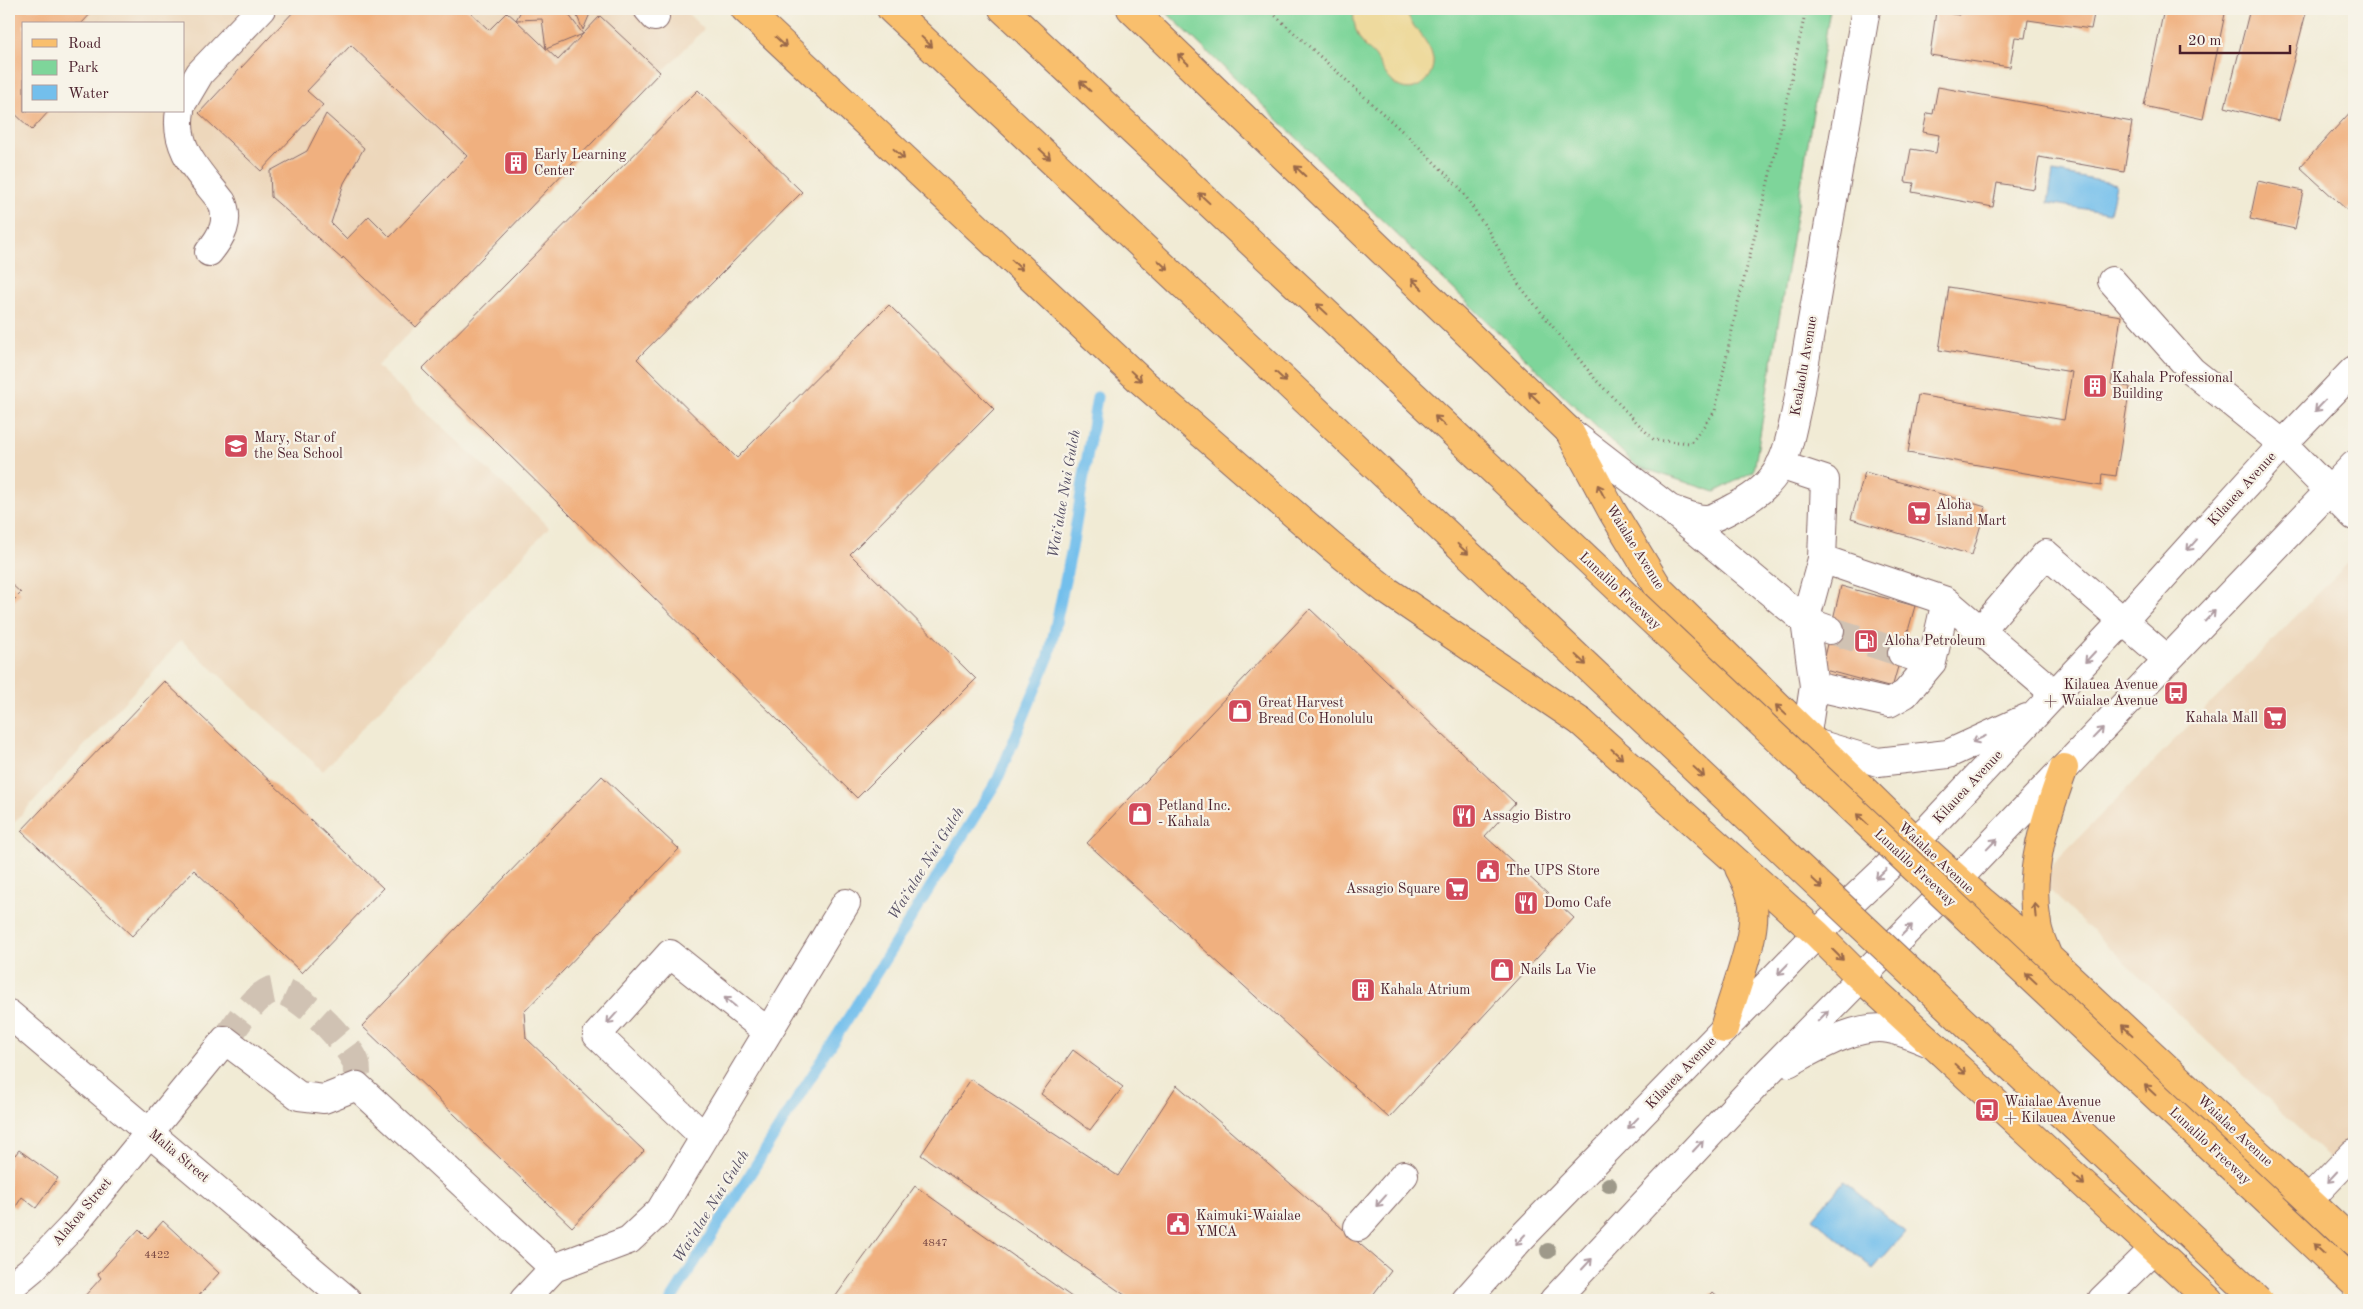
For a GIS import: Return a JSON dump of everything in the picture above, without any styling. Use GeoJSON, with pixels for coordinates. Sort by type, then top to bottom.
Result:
{"type":"FeatureCollection","features":[{"type":"Feature","properties":{"kind":"main road"},"geometry":{"type":"LineString","coordinates":[[745,9],[1140,380],[1332,547],[1386,590],[1581,722],[1817,934],[1860,977],[2209,1300]]}},
{"type":"Feature","properties":{"kind":"main road"},"geometry":{"type":"LineString","coordinates":[[891,9],[2258,1300]]}},
{"type":"Feature","properties":{"kind":"main road","name":"Lunalilo Freeway"},"geometry":{"type":"LineString","coordinates":[[1003,9],[2354,1283]]}},
{"type":"Feature","properties":{"kind":"main road","name":"Waialae Avenue"},"geometry":{"type":"LineString","coordinates":[[1131,9],[1569,431],[1612,511],[1660,590],[1916,841],[2048,957],[2354,1243]]}},
{"type":"Feature","properties":{"kind":"main road"},"geometry":{"type":"LineString","coordinates":[[2048,957],[2037,926],[2034,906],[2037,862],[2044,829],[2064,768]]}},
{"type":"Feature","properties":{"kind":"main road"},"geometry":{"type":"LineString","coordinates":[[1724,1029],[1751,939],[1753,906],[1749,888],[1736,862]]}},
{"type":"Feature","properties":{"kind":"street"},"geometry":{"type":"LineString","coordinates":[[185,98],[235,9]]}},
{"type":"Feature","properties":{"kind":"street"},"geometry":{"type":"LineString","coordinates":[[200,73],[261,9]]}},
{"type":"Feature","properties":{"kind":"street","name":"Kealaolu Avenue"},"geometry":{"type":"LineString","coordinates":[[1569,431],[1670,510],[1706,519],[1758,496],[1775,478],[1787,449],[1798,402],[1866,9]]}},
{"type":"Feature","properties":{"kind":"street"},"geometry":{"type":"LineString","coordinates":[[180,112],[180,133],[190,163],[218,197],[224,209],[224,230],[208,252]]}},
{"type":"Feature","properties":{"kind":"street"},"geometry":{"type":"LineString","coordinates":[[2112,281],[2192,371],[2283,444],[2354,516]]}},
{"type":"Feature","properties":{"kind":"street","name":"Kilauea Avenue"},"geometry":{"type":"LineString","coordinates":[[1466,1300],[1521,1238],[1817,934],[1916,841],[2047,703],[2283,444],[2354,370]]}},
{"type":"Feature","properties":{"kind":"street"},"geometry":{"type":"LineString","coordinates":[[1780,465],[1825,480],[1822,559],[1805,621],[1814,686],[1812,739],[1878,762],[1948,754],[2047,703],[1981,630],[1946,601],[1822,559]]}},
{"type":"Feature","properties":{"kind":"street"},"geometry":{"type":"LineString","coordinates":[[1554,1300],[1768,1072],[1958,879],[2354,465]]}},
{"type":"Feature","properties":{"kind":"street"},"geometry":{"type":"LineString","coordinates":[[1670,510],[1805,621],[1830,630]]}},
{"type":"Feature","properties":{"kind":"street"},"geometry":{"type":"LineString","coordinates":[[1981,630],[2046,554],[2168,660]]}},
{"type":"Feature","properties":{"kind":"street"},"geometry":{"type":"LineString","coordinates":[[1814,686],[1889,703],[1905,694],[1932,662],[1946,601]]}},
{"type":"Feature","properties":{"kind":"street"},"geometry":{"type":"LineString","coordinates":[[1902,652],[1932,662]]}},
{"type":"Feature","properties":{"kind":"street"},"geometry":{"type":"LineString","coordinates":[[524,1300],[554,1268],[629,1240],[660,1211],[846,903]]}},
{"type":"Feature","properties":{"kind":"street"},"geometry":{"type":"LineString","coordinates":[[704,1137],[597,1035],[670,954],[768,1032]]}},
{"type":"Feature","properties":{"kind":"street","name":"Malia Street"},"geometry":{"type":"LineString","coordinates":[[9,1014],[348,1300]]}},
{"type":"Feature","properties":{"kind":"street"},"geometry":{"type":"LineString","coordinates":[[1768,1072],[1844,1035],[1867,1030],[1886,1028],[1934,1045]]}},
{"type":"Feature","properties":{"kind":"street","name":"Alakoa Street"},"geometry":{"type":"LineString","coordinates":[[9,1288],[32,1269],[73,1226],[225,1040],[298,1096],[324,1099],[357,1086],[554,1268]]}},
{"type":"Feature","properties":{"kind":"street"},"geometry":{"type":"LineString","coordinates":[[2309,1200],[2354,1153]]}},
{"type":"Feature","properties":{"kind":"street"},"geometry":{"type":"LineString","coordinates":[[1358,1227],[1404,1175]]}},
{"type":"Feature","properties":{"kind":"street"},"geometry":{"type":"LineString","coordinates":[[2102,1300],[2154,1249]]}},
{"type":"Feature","properties":{"kind":"path"},"geometry":{"type":"LineString","coordinates":[[1268,9],[1414,142],[1460,188],[1524,292],[1596,380],[1654,440],[1691,443],[1715,411],[1737,307],[1777,146],[1806,9]]}},
{"type":"Feature","properties":{"kind":"shaded area","name":"Mary, Star of the Sea School"},"geometry":{"type":"Polygon","coordinates":[[[9,9],[683,9],[704,29],[377,366],[549,527],[323,771],[181,640],[9,828],[9,9]]]}},
{"type":"Feature","properties":{"kind":"shaded area","name":"Kahala Mall"},"geometry":{"type":"Polygon","coordinates":[[[2354,557],[2354,1182],[2038,879],[2354,557]]]}},
{"type":"Feature","properties":{"kind":"green space"},"geometry":{"type":"Polygon","coordinates":[[[1163,9],[1830,9],[1754,471],[1715,492],[1637,466],[1163,9]]]}},
{"type":"Feature","properties":{"kind":"sand"},"geometry":{"type":"Polygon","coordinates":[[[1353,9],[1405,9],[1411,22],[1428,45],[1433,59],[1430,73],[1422,84],[1409,89],[1402,88],[1391,81],[1375,56],[1361,41],[1357,33],[1353,9]]]}},
{"type":"Feature","properties":{"kind":"water"},"geometry":{"type":"Polygon","coordinates":[[[2053,172],[2116,184],[2110,213],[2048,203],[2053,172]]]}},
{"type":"Feature","properties":{"kind":"water"},"geometry":{"type":"Polygon","coordinates":[[[1844,1181],[1905,1232],[1873,1269],[1813,1218],[1844,1181]]]}},
{"type":"Feature","properties":{"kind":"building"},"geometry":{"type":"Polygon","coordinates":[[[9,9],[95,9],[83,22],[22,22],[22,112],[48,112],[32,130],[9,108],[9,9]]]}},
{"type":"Feature","properties":{"kind":"building","name":"Early Learning Center"},"geometry":{"type":"Polygon","coordinates":[[[296,9],[467,9],[489,30],[507,12],[558,60],[600,16],[660,72],[416,327],[343,257],[342,259],[271,197],[270,171],[307,151],[326,114],[364,148],[344,183],[331,223],[347,239],[369,216],[390,237],[467,156],[351,45],[307,91],[323,105],[261,171],[199,113],[296,9]]]}},
{"type":"Feature","properties":{"kind":"building"},"geometry":{"type":"Polygon","coordinates":[[[522,9],[572,9],[569,15],[583,34],[546,49],[542,19],[516,20],[522,9]]]}},
{"type":"Feature","properties":{"kind":"building"},"geometry":{"type":"Polygon","coordinates":[[[574,9],[592,9],[583,30],[574,9]]]}},
{"type":"Feature","properties":{"kind":"building"},"geometry":{"type":"Polygon","coordinates":[[[1960,9],[2095,9],[2091,29],[2028,20],[2025,38],[2015,37],[2010,67],[1930,55],[1936,11],[1959,15],[1960,9]]]}},
{"type":"Feature","properties":{"kind":"building"},"geometry":{"type":"Polygon","coordinates":[[[2164,9],[2226,9],[2203,119],[2144,106],[2164,9]]]}},
{"type":"Feature","properties":{"kind":"building"},"geometry":{"type":"Polygon","coordinates":[[[2250,9],[2307,9],[2278,121],[2225,107],[2250,9]]]}},
{"type":"Feature","properties":{"kind":"building"},"geometry":{"type":"Polygon","coordinates":[[[1938,87],[2132,122],[2124,172],[2039,157],[2034,189],[1997,183],[1993,207],[1912,192],[1914,183],[1905,182],[1911,149],[1936,153],[1939,135],[1923,132],[1927,113],[1933,114],[1938,87]]]}},
{"type":"Feature","properties":{"kind":"building"},"geometry":{"type":"Polygon","coordinates":[[[698,90],[802,192],[637,359],[737,458],[889,305],[994,409],[850,554],[976,679],[857,798],[422,369],[698,90]]]}},
{"type":"Feature","properties":{"kind":"building"},"geometry":{"type":"Polygon","coordinates":[[[2354,108],[2354,204],[2348,211],[2300,167],[2354,108]]]}},
{"type":"Feature","properties":{"kind":"building"},"geometry":{"type":"Polygon","coordinates":[[[2258,181],[2303,191],[2295,229],[2250,219],[2258,181]]]}},
{"type":"Feature","properties":{"kind":"building","name":"Kahala Professional Building"},"geometry":{"type":"Polygon","coordinates":[[[1949,287],[2121,316],[2111,384],[2130,387],[2116,476],[2102,474],[2101,486],[1908,453],[1918,395],[2064,420],[2072,372],[1939,350],[1949,287]]]}},
{"type":"Feature","properties":{"kind":"building","name":"Aloha Island Mart"},"geometry":{"type":"Polygon","coordinates":[[[1865,472],[1986,507],[1972,555],[1851,519],[1865,472]]]}},
{"type":"Feature","properties":{"kind":"building"},"geometry":{"type":"Polygon","coordinates":[[[9,582],[21,593],[9,605],[9,582]]]}},
{"type":"Feature","properties":{"kind":"building","name":"Aloha Petroleum"},"geometry":{"type":"Polygon","coordinates":[[[1841,586],[1915,606],[1892,688],[1821,669],[1841,586]]]}},
{"type":"Feature","properties":{"kind":"building"},"geometry":{"type":"Polygon","coordinates":[[[1310,609],[1515,803],[1485,836],[1574,918],[1389,1118],[1087,843],[1310,609]]]}},
{"type":"Feature","properties":{"kind":"building"},"geometry":{"type":"Polygon","coordinates":[[[164,681],[383,888],[302,973],[194,870],[132,936],[21,831],[164,681]]]}},
{"type":"Feature","properties":{"kind":"building"},"geometry":{"type":"Polygon","coordinates":[[[602,776],[679,849],[524,1012],[526,1038],[644,1151],[572,1227],[362,1026],[602,776]]]}},
{"type":"Feature","properties":{"kind":"building"},"geometry":{"type":"Polygon","coordinates":[[[1073,1050],[1123,1087],[1090,1130],[1041,1094],[1073,1050]]]}},
{"type":"Feature","properties":{"kind":"building","name":"Kaimuki-Waialae YMCA"},"geometry":{"type":"Polygon","coordinates":[[[971,1079],[1118,1176],[1177,1085],[1391,1271],[1369,1300],[1132,1300],[921,1155],[971,1079]]]}},
{"type":"Feature","properties":{"kind":"building"},"geometry":{"type":"Polygon","coordinates":[[[19,1150],[58,1178],[36,1208],[22,1197],[15,1208],[10,1204],[9,1206],[9,1151],[15,1155],[19,1150]]]}},
{"type":"Feature","properties":{"kind":"building"},"geometry":{"type":"Polygon","coordinates":[[[915,1186],[1076,1300],[833,1300],[915,1186]]]}},
{"type":"Feature","properties":{"kind":"building"},"geometry":{"type":"Polygon","coordinates":[[[163,1221],[219,1273],[195,1300],[81,1300],[101,1278],[98,1274],[139,1229],[148,1238],[163,1221]]]}},
{"type":"Feature","properties":{"kind":"building"},"geometry":{"type":"Polygon","coordinates":[[[1713,1292],[1722,1300],[1706,1300],[1713,1292]]]}},
{"type":"Feature","properties":{"kind":"waterway","name":"Waiʻalae Nui Gulch"},"geometry":{"type":"LineString","coordinates":[[671,1300],[997,781],[1049,656],[1072,548],[1097,397]]}},
{"type":"Feature","properties":{"kind":"tunnel"},"geometry":{"type":"LineString","coordinates":[[1830,630],[1902,653]]}},
{"type":"Feature","properties":{"kind":"tunnel"},"geometry":{"type":"LineString","coordinates":[[225,1040],[260,997],[272,990],[281,991],[293,997],[320,1018],[352,1054],[357,1069],[357,1086]]}},
{"type":"Feature","properties":{"kind":"place","name":"Early Learning Center"},"geometry":{"type":"Point","coordinates":[516,163]}},
{"type":"Feature","properties":{"kind":"place","name":"Kahala Professional Building"},"geometry":{"type":"Point","coordinates":[2095,386]}},
{"type":"Feature","properties":{"kind":"place","name":"Mary, Star of the Sea School"},"geometry":{"type":"Point","coordinates":[236,446]}},
{"type":"Feature","properties":{"kind":"place","name":"Aloha Island Mart"},"geometry":{"type":"Point","coordinates":[1919,513]}},
{"type":"Feature","properties":{"kind":"place","name":"Aloha Petroleum"},"geometry":{"type":"Point","coordinates":[1866,641]}},
{"type":"Feature","properties":{"kind":"place","name":"Kilauea Avenue + Waialae Avenue"},"geometry":{"type":"Point","coordinates":[2176,693]}},
{"type":"Feature","properties":{"kind":"place","name":"Great Harvest Bread Co Honolulu"},"geometry":{"type":"Point","coordinates":[1240,711]}},
{"type":"Feature","properties":{"kind":"place","name":"Kahala Mall"},"geometry":{"type":"Point","coordinates":[2275,718]}},
{"type":"Feature","properties":{"kind":"place","name":"Petland Inc. - Kahala"},"geometry":{"type":"Point","coordinates":[1140,814]}},
{"type":"Feature","properties":{"kind":"place","name":"Assagio Bistro"},"geometry":{"type":"Point","coordinates":[1464,816]}},
{"type":"Feature","properties":{"kind":"place","name":"The UPS Store"},"geometry":{"type":"Point","coordinates":[1488,871]}},
{"type":"Feature","properties":{"kind":"place","name":"Assagio Square"},"geometry":{"type":"Point","coordinates":[1457,889]}},
{"type":"Feature","properties":{"kind":"place","name":"Domo Cafe"},"geometry":{"type":"Point","coordinates":[1526,903]}},
{"type":"Feature","properties":{"kind":"place","name":"Nails La Vie"},"geometry":{"type":"Point","coordinates":[1502,970]}},
{"type":"Feature","properties":{"kind":"place","name":"Kahala Atrium"},"geometry":{"type":"Point","coordinates":[1363,990]}},
{"type":"Feature","properties":{"kind":"place","name":"Waialae Avenue + Kilauea Avenue"},"geometry":{"type":"Point","coordinates":[1987,1110]}},
{"type":"Feature","properties":{"kind":"place","name":"Kaimuki-Waialae YMCA"},"geometry":{"type":"Point","coordinates":[1178,1224]}}]}
